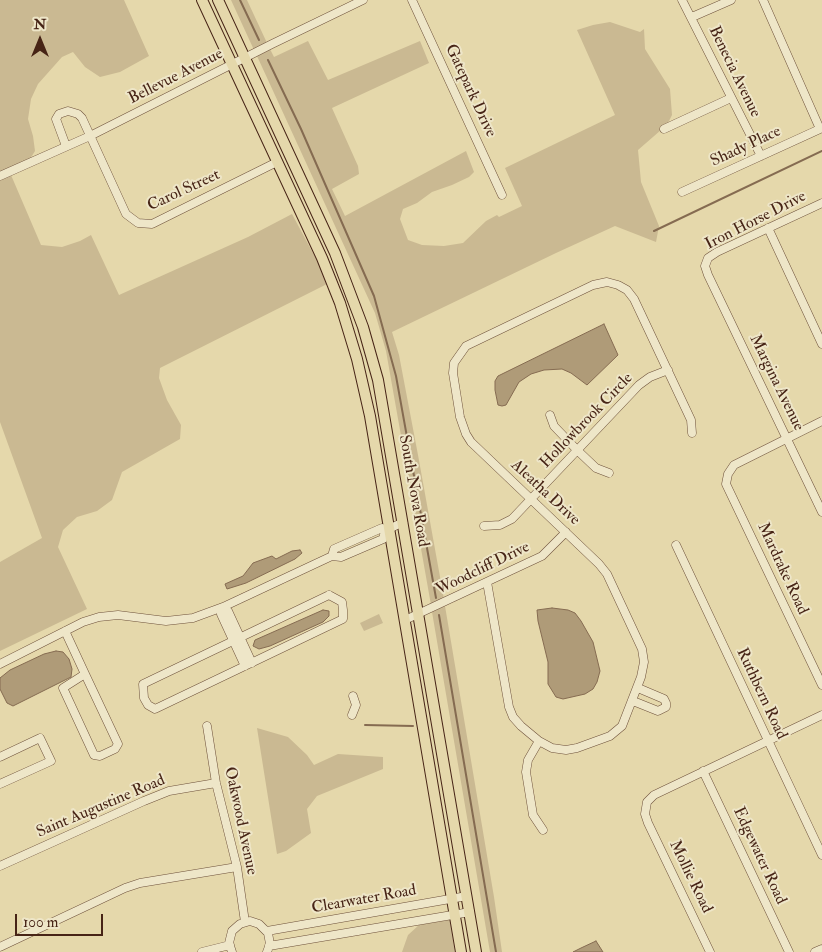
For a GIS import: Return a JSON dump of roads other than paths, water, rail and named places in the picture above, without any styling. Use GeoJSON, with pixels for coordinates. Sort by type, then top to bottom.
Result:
{"type":"FeatureCollection","features":[{"type":"Feature","properties":{"kind":"main road","name":"South Nova Road"},"geometry":{"type":"LineString","coordinates":[[202,0],[328,274],[357,359],[370,416],[387,530],[405,620],[462,952]]}},
{"type":"Feature","properties":{"kind":"main road","name":"South Nova Road"},"geometry":{"type":"LineString","coordinates":[[218,0],[335,253],[354,301],[371,355],[383,405],[476,952]]}},
{"type":"Feature","properties":{"kind":"street"},"geometry":{"type":"LineString","coordinates":[[343,0],[347,8]]}},
{"type":"Feature","properties":{"kind":"street","name":"Bellevue Avenue"},"geometry":{"type":"LineString","coordinates":[[0,176],[90,136],[363,0]]}},
{"type":"Feature","properties":{"kind":"street","name":"Gatepark Drive"},"geometry":{"type":"LineString","coordinates":[[412,0],[502,195]]}},
{"type":"Feature","properties":{"kind":"street","name":"Benecia Avenue"},"geometry":{"type":"LineString","coordinates":[[682,0],[761,156]]}},
{"type":"Feature","properties":{"kind":"street"},"geometry":{"type":"LineString","coordinates":[[692,17],[731,0]]}},
{"type":"Feature","properties":{"kind":"street"},"geometry":{"type":"LineString","coordinates":[[763,0],[821,129]]}},
{"type":"Feature","properties":{"kind":"street"},"geometry":{"type":"LineString","coordinates":[[664,129],[731,98]]}},
{"type":"Feature","properties":{"kind":"street","name":"Carol Street"},"geometry":{"type":"LineString","coordinates":[[66,146],[56,119],[64,111],[73,112],[82,118],[126,214],[138,223],[152,224],[277,162]]}},
{"type":"Feature","properties":{"kind":"street","name":"Shady Place"},"geometry":{"type":"LineString","coordinates":[[682,192],[821,129]]}},
{"type":"Feature","properties":{"kind":"street","name":"Iron Horse Drive"},"geometry":{"type":"LineString","coordinates":[[705,266],[711,256],[822,202]]}},
{"type":"Feature","properties":{"kind":"street"},"geometry":{"type":"LineString","coordinates":[[768,228],[822,344]]}},
{"type":"Feature","properties":{"kind":"street","name":"Margina Avenue"},"geometry":{"type":"LineString","coordinates":[[705,266],[822,512]]}},
{"type":"Feature","properties":{"kind":"street","name":"Aleatha Drive"},"geometry":{"type":"LineString","coordinates":[[487,582],[511,712],[521,726],[539,742],[552,748],[566,750],[610,736],[622,726],[638,688],[643,669],[644,656],[642,650],[607,574],[591,555],[471,442],[464,430],[453,373],[454,363],[462,349],[470,343],[593,285],[611,283],[623,288],[634,299],[691,420],[692,433]]}},
{"type":"Feature","properties":{"kind":"street"},"geometry":{"type":"LineString","coordinates":[[357,359],[371,355]]}},
{"type":"Feature","properties":{"kind":"street","name":"Hollowbrook Circle"},"geometry":{"type":"LineString","coordinates":[[484,526],[494,526],[512,520],[645,380],[668,370]]}},
{"type":"Feature","properties":{"kind":"street"},"geometry":{"type":"LineString","coordinates":[[550,415],[554,426],[577,450],[596,468],[609,473]]}},
{"type":"Feature","properties":{"kind":"street"},"geometry":{"type":"LineString","coordinates":[[787,438],[822,421]]}},
{"type":"Feature","properties":{"kind":"street","name":"Mardrake Road"},"geometry":{"type":"LineString","coordinates":[[787,438],[734,465],[728,474],[726,484],[822,685]]}},
{"type":"Feature","properties":{"kind":"street"},"geometry":{"type":"LineString","coordinates":[[0,664],[83,622],[99,617],[118,615],[166,621],[194,618],[332,556],[334,548],[382,528],[387,530],[403,522]]}},
{"type":"Feature","properties":{"kind":"street","name":"Woodcliff Drive"},"geometry":{"type":"LineString","coordinates":[[405,620],[542,556],[566,532]]}},
{"type":"Feature","properties":{"kind":"street","name":"Ruthbern Road"},"geometry":{"type":"LineString","coordinates":[[676,546],[822,855]]}},
{"type":"Feature","properties":{"kind":"street"},"geometry":{"type":"LineString","coordinates":[[329,595],[342,602],[342,619],[155,709],[148,705],[144,698],[143,684],[236,639],[329,595]]}},
{"type":"Feature","properties":{"kind":"street"},"geometry":{"type":"LineString","coordinates":[[222,607],[221,614],[249,664]]}},
{"type":"Feature","properties":{"kind":"street"},"geometry":{"type":"LineString","coordinates":[[65,631],[118,744],[115,749],[100,756],[94,755],[64,688],[85,674]]}},
{"type":"Feature","properties":{"kind":"street"},"geometry":{"type":"LineString","coordinates":[[633,701],[658,711],[666,707],[664,699],[638,688]]}},
{"type":"Feature","properties":{"kind":"street"},"geometry":{"type":"LineString","coordinates":[[352,715],[356,710],[353,696]]}},
{"type":"Feature","properties":{"kind":"street"},"geometry":{"type":"LineString","coordinates":[[703,771],[822,715]]}},
{"type":"Feature","properties":{"kind":"street","name":"Oakwood Avenue"},"geometry":{"type":"LineString","coordinates":[[207,726],[216,783],[237,868],[245,922]]}},
{"type":"Feature","properties":{"kind":"street"},"geometry":{"type":"LineString","coordinates":[[0,757],[40,738],[51,760],[0,784]]}},
{"type":"Feature","properties":{"kind":"street"},"geometry":{"type":"LineString","coordinates":[[539,742],[528,760],[526,770],[533,815],[543,830]]}},
{"type":"Feature","properties":{"kind":"street"},"geometry":{"type":"LineString","coordinates":[[429,761],[444,759]]}},
{"type":"Feature","properties":{"kind":"street","name":"Mollie Road"},"geometry":{"type":"LineString","coordinates":[[703,771],[654,795],[648,802],[645,814],[648,824],[710,952]]}},
{"type":"Feature","properties":{"kind":"street","name":"Edgewater Road"},"geometry":{"type":"LineString","coordinates":[[703,771],[789,952]]}},
{"type":"Feature","properties":{"kind":"street","name":"Saint Augustine Road"},"geometry":{"type":"LineString","coordinates":[[0,866],[169,791],[216,783]]}},
{"type":"Feature","properties":{"kind":"street"},"geometry":{"type":"LineString","coordinates":[[0,947],[125,888],[140,883],[237,868]]}},
{"type":"Feature","properties":{"kind":"street","name":"Clearwater Road"},"geometry":{"type":"LineString","coordinates":[[267,930],[467,896]]}},
{"type":"Feature","properties":{"kind":"street","name":"Clearwater Road"},"geometry":{"type":"LineString","coordinates":[[268,949],[470,912]]}},
{"type":"Feature","properties":{"kind":"street"},"geometry":{"type":"LineString","coordinates":[[352,916],[355,932]]}},
{"type":"Feature","properties":{"kind":"street"},"geometry":{"type":"LineString","coordinates":[[202,952],[231,948],[232,931],[238,925],[245,922],[257,923],[267,930],[270,939],[268,949]]}},
{"type":"Feature","properties":{"kind":"street"},"geometry":{"type":"LineString","coordinates":[[815,952],[822,949]]}},
{"type":"Feature","properties":{"kind":"waterway"},"geometry":{"type":"LineString","coordinates":[[240,0],[259,40]]}},
{"type":"Feature","properties":{"kind":"waterway"},"geometry":{"type":"LineString","coordinates":[[268,60],[301,129],[374,296],[396,376],[436,598]]}},
{"type":"Feature","properties":{"kind":"waterway"},"geometry":{"type":"LineString","coordinates":[[654,231],[822,151]]}},
{"type":"Feature","properties":{"kind":"waterway"},"geometry":{"type":"LineString","coordinates":[[439,615],[496,952]]}},
{"type":"Feature","properties":{"kind":"waterway"},"geometry":{"type":"LineString","coordinates":[[365,725],[413,726]]}}]}
